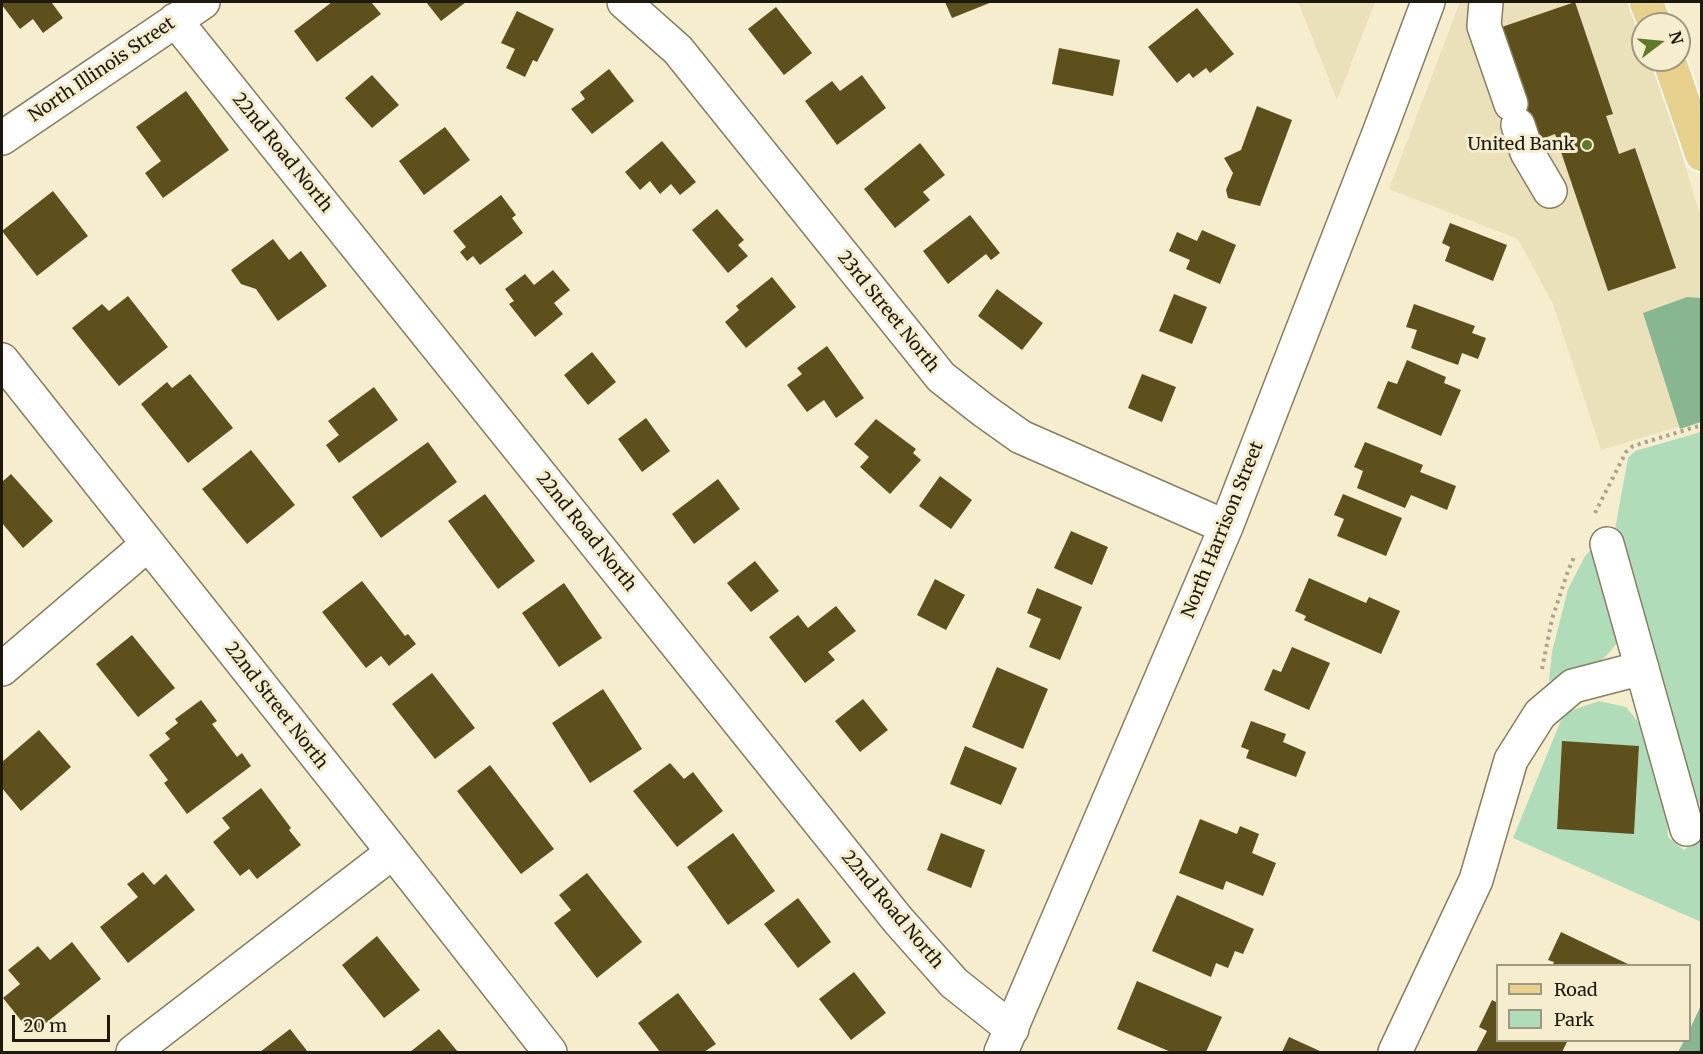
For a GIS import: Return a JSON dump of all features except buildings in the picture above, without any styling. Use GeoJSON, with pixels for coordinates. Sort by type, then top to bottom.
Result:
{"type":"FeatureCollection","features":[{"type":"Feature","properties":{"kind":"main road"},"geometry":{"type":"LineString","coordinates":[[1673,72],[1700,143]]}},
{"type":"Feature","properties":{"kind":"street","name":"North Illinois Street"},"geometry":{"type":"LineString","coordinates":[[2,138],[204,2]]}},
{"type":"Feature","properties":{"kind":"street","name":"23rd Street North"},"geometry":{"type":"LineString","coordinates":[[624,2],[678,50],[941,377],[1021,436],[1226,527]]}},
{"type":"Feature","properties":{"kind":"street","name":"North Harrison Street"},"geometry":{"type":"LineString","coordinates":[[1006,1041],[1226,527],[1428,2]]}},
{"type":"Feature","properties":{"kind":"street"},"geometry":{"type":"LineString","coordinates":[[1485,2],[1484,26],[1527,152],[1550,191]]}},
{"type":"Feature","properties":{"kind":"street","name":"22nd Road North"},"geometry":{"type":"LineString","coordinates":[[175,20],[898,920],[1006,1041]]}},
{"type":"Feature","properties":{"kind":"street","name":"22nd Street North"},"geometry":{"type":"LineString","coordinates":[[2,360],[550,1053]]}},
{"type":"Feature","properties":{"kind":"street"},"geometry":{"type":"LineString","coordinates":[[2,669],[148,544]]}},
{"type":"Feature","properties":{"kind":"street"},"geometry":{"type":"LineString","coordinates":[[1607,544],[1687,829]]}},
{"type":"Feature","properties":{"kind":"street"},"geometry":{"type":"LineString","coordinates":[[1395,1053],[1476,880],[1511,760],[1540,714],[1573,686],[1642,668]]}},
{"type":"Feature","properties":{"kind":"street"},"geometry":{"type":"LineString","coordinates":[[133,1053],[393,852]]}},
{"type":"Feature","properties":{"kind":"shaded area"},"geometry":{"type":"Polygon","coordinates":[[[1298,2],[1375,2],[1337,100],[1298,2]]]}},
{"type":"Feature","properties":{"kind":"shaded area"},"geometry":{"type":"Polygon","coordinates":[[[1460,2],[1629,2],[1633,12],[1631,12],[1631,72],[1655,72],[1701,218],[1701,420],[1601,450],[1553,304],[1518,239],[1389,189],[1460,2]]]}},
{"type":"Feature","properties":{"kind":"green space"},"geometry":{"type":"Polygon","coordinates":[[[1687,297],[1701,298],[1701,422],[1680,429],[1643,313],[1687,297]]]}},
{"type":"Feature","properties":{"kind":"green space"},"geometry":{"type":"Polygon","coordinates":[[[1701,432],[1701,805],[1692,793],[1615,529],[1628,458],[1635,451],[1701,432]]]}},
{"type":"Feature","properties":{"kind":"green space"},"geometry":{"type":"Polygon","coordinates":[[[1596,544],[1618,642],[1594,667],[1549,681],[1552,652],[1568,589],[1585,556],[1596,544]]]}},
{"type":"Feature","properties":{"kind":"green space"},"geometry":{"type":"Polygon","coordinates":[[[1599,701],[1626,707],[1648,734],[1666,793],[1668,837],[1684,850],[1696,841],[1701,841],[1701,922],[1513,838],[1564,713],[1599,701]],[[1562,742],[1557,828],[1634,833],[1639,746],[1562,742]]]}},
{"type":"Feature","properties":{"kind":"green space"},"geometry":{"type":"Polygon","coordinates":[[[1701,1005],[1701,1052],[1678,1052],[1683,1042],[1691,1042],[1691,1027],[1701,1005]]]}},
{"type":"Feature","properties":{"kind":"place","name":"United Bank"},"geometry":{"type":"Point","coordinates":[1587,145]}}]}
